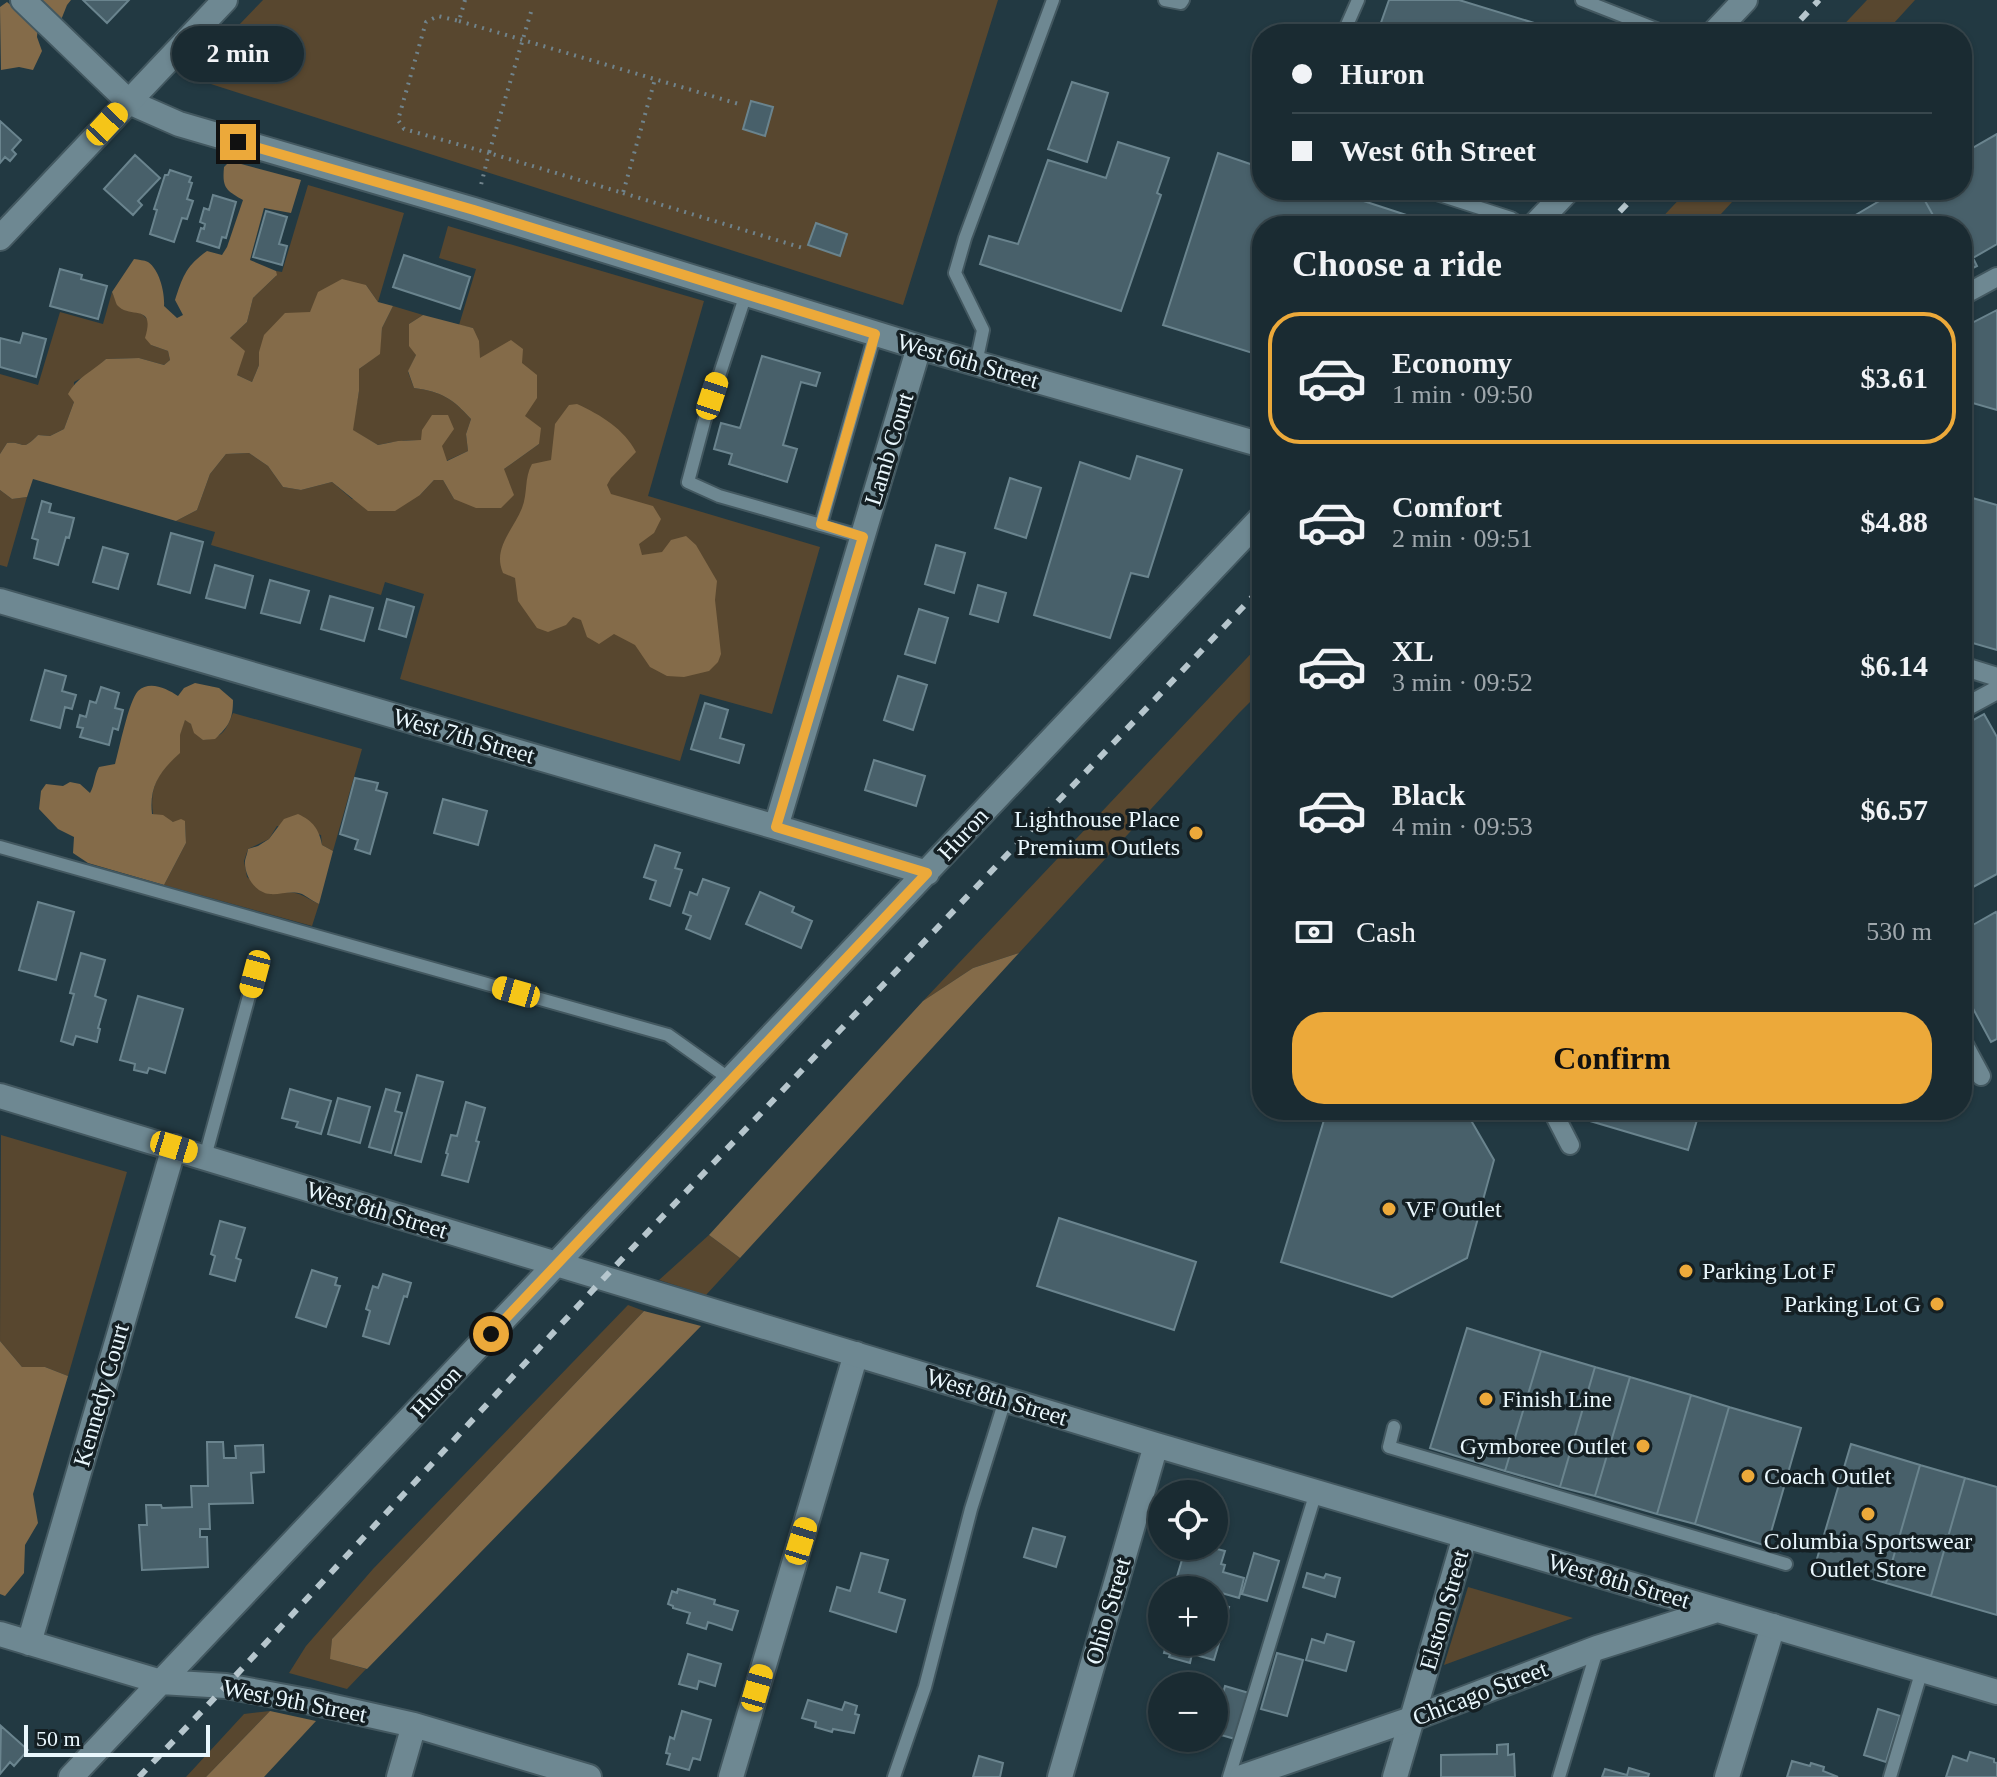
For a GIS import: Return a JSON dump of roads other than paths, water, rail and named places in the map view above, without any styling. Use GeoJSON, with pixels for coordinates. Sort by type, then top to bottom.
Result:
{"type":"FeatureCollection","features":[{"type":"Feature","properties":{"kind":"street","name":"West 6th Street"},"geometry":{"type":"LineString","coordinates":[[23,0],[129,102],[179,124],[474,210],[875,334],[1252,442]]}},
{"type":"Feature","properties":{"kind":"street"},"geometry":{"type":"LineString","coordinates":[[0,238],[225,0]]}},
{"type":"Feature","properties":{"kind":"street"},"geometry":{"type":"LineString","coordinates":[[1722,24],[1745,0]]}},
{"type":"Feature","properties":{"kind":"street"},"geometry":{"type":"LineString","coordinates":[[1543,216],[1559,200]]}},
{"type":"Feature","properties":{"kind":"street"},"geometry":{"type":"LineString","coordinates":[[1972,291],[1997,277]]}},
{"type":"Feature","properties":{"kind":"street","name":"Lamb Court"},"geometry":{"type":"LineString","coordinates":[[776,827],[919,347]]}},
{"type":"Feature","properties":{"kind":"street","name":"Huron"},"geometry":{"type":"LineString","coordinates":[[71,1777],[1252,528]]}},
{"type":"Feature","properties":{"kind":"street","name":"West 7th Street"},"geometry":{"type":"LineString","coordinates":[[0,601],[927,873]]}},
{"type":"Feature","properties":{"kind":"street"},"geometry":{"type":"LineString","coordinates":[[1972,669],[1997,677]]}},
{"type":"Feature","properties":{"kind":"street"},"geometry":{"type":"LineString","coordinates":[[1972,704],[1997,690]]}},
{"type":"Feature","properties":{"kind":"street"},"geometry":{"type":"LineString","coordinates":[[1972,1059],[1981,1076]]}},
{"type":"Feature","properties":{"kind":"street","name":"West 8th Street"},"geometry":{"type":"LineString","coordinates":[[0,1096],[1005,1400],[1997,1692]]}},
{"type":"Feature","properties":{"kind":"street"},"geometry":{"type":"LineString","coordinates":[[1557,1120],[1570,1145]]}},
{"type":"Feature","properties":{"kind":"street","name":"Kennedy Court"},"geometry":{"type":"LineString","coordinates":[[29,1643],[174,1147]]}},
{"type":"Feature","properties":{"kind":"street"},"geometry":{"type":"LineString","coordinates":[[731,1777],[856,1354]]}},
{"type":"Feature","properties":{"kind":"street","name":"Ohio Street"},"geometry":{"type":"LineString","coordinates":[[1060,1777],[1156,1445]]}},
{"type":"Feature","properties":{"kind":"street","name":"Elston Street"},"geometry":{"type":"LineString","coordinates":[[1395,1777],[1465,1536]]}},
{"type":"Feature","properties":{"kind":"street","name":"Chicago Street"},"geometry":{"type":"LineString","coordinates":[[1242,1777],[1414,1718],[1597,1648],[1717,1610]]}},
{"type":"Feature","properties":{"kind":"street"},"geometry":{"type":"LineString","coordinates":[[1727,1777],[1773,1626]]}},
{"type":"Feature","properties":{"kind":"street","name":"West 9th Street"},"geometry":{"type":"LineString","coordinates":[[0,1634],[161,1682],[226,1686],[414,1725],[574,1775]]}},
{"type":"Feature","properties":{"kind":"street"},"geometry":{"type":"LineString","coordinates":[[399,1777],[414,1725]]}},
{"type":"Feature","properties":{"kind":"lane"},"geometry":{"type":"LineString","coordinates":[[976,363],[983,330],[955,273],[1053,0]]}},
{"type":"Feature","properties":{"kind":"lane"},"geometry":{"type":"LineString","coordinates":[[1165,0],[1181,3],[1183,0]]}},
{"type":"Feature","properties":{"kind":"lane"},"geometry":{"type":"LineString","coordinates":[[1347,24],[1358,0]]}},
{"type":"Feature","properties":{"kind":"lane"},"geometry":{"type":"LineString","coordinates":[[1582,0],[1643,24]]}},
{"type":"Feature","properties":{"kind":"lane"},"geometry":{"type":"LineString","coordinates":[[1455,200],[1505,216]]}},
{"type":"Feature","properties":{"kind":"lane"},"geometry":{"type":"LineString","coordinates":[[746,294],[688,482],[719,496],[863,537]]}},
{"type":"Feature","properties":{"kind":"lane"},"geometry":{"type":"LineString","coordinates":[[821,524],[875,334]]}},
{"type":"Feature","properties":{"kind":"lane"},"geometry":{"type":"LineString","coordinates":[[0,847],[668,1035],[731,1080]]}},
{"type":"Feature","properties":{"kind":"lane"},"geometry":{"type":"LineString","coordinates":[[205,1157],[255,974]]}},
{"type":"Feature","properties":{"kind":"lane"},"geometry":{"type":"LineString","coordinates":[[894,1777],[925,1687],[971,1509],[1005,1400]]}},
{"type":"Feature","properties":{"kind":"lane"},"geometry":{"type":"LineString","coordinates":[[1394,1427],[1389,1447],[1786,1564]]}},
{"type":"Feature","properties":{"kind":"lane"},"geometry":{"type":"LineString","coordinates":[[1229,1777],[1316,1492]]}},
{"type":"Feature","properties":{"kind":"lane"},"geometry":{"type":"LineString","coordinates":[[1559,1777],[1597,1648]]}},
{"type":"Feature","properties":{"kind":"lane"},"geometry":{"type":"LineString","coordinates":[[1890,1777],[1922,1670]]}},
{"type":"Feature","properties":{"kind":"railway"},"geometry":{"type":"LineString","coordinates":[[1796,24],[1819,0]]}},
{"type":"Feature","properties":{"kind":"railway"},"geometry":{"type":"LineString","coordinates":[[1615,216],[1631,200]]}},
{"type":"Feature","properties":{"kind":"railway"},"geometry":{"type":"LineString","coordinates":[[139,1777],[604,1278],[1252,598]]}},
{"type":"Feature","properties":{"kind":"place","name":"Lighthouse Place Premium Outlets"},"geometry":{"type":"Point","coordinates":[1196,833]}},
{"type":"Feature","properties":{"kind":"place","name":"VF Outlet"},"geometry":{"type":"Point","coordinates":[1389,1209]}},
{"type":"Feature","properties":{"kind":"place","name":"Parking Lot F"},"geometry":{"type":"Point","coordinates":[1686,1271]}},
{"type":"Feature","properties":{"kind":"place","name":"Parking Lot G"},"geometry":{"type":"Point","coordinates":[1937,1304]}},
{"type":"Feature","properties":{"kind":"place","name":"Finish Line"},"geometry":{"type":"Point","coordinates":[1486,1399]}},
{"type":"Feature","properties":{"kind":"place","name":"Gymboree Outlet"},"geometry":{"type":"Point","coordinates":[1643,1446]}},
{"type":"Feature","properties":{"kind":"place","name":"Coach Outlet"},"geometry":{"type":"Point","coordinates":[1748,1476]}},
{"type":"Feature","properties":{"kind":"place","name":"Columbia Sportswear Outlet Store"},"geometry":{"type":"Point","coordinates":[1868,1514]}}]}
